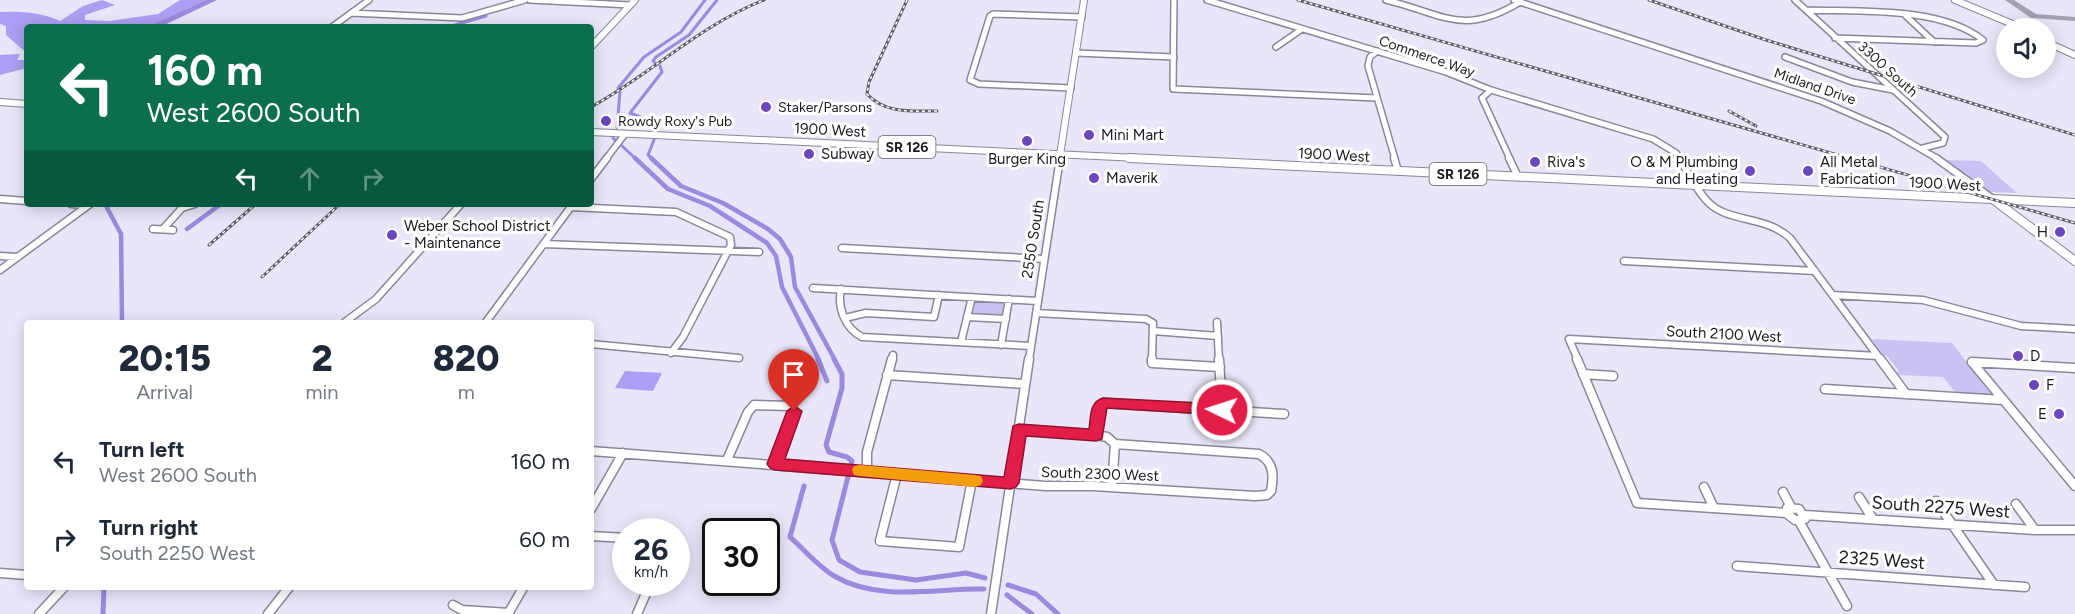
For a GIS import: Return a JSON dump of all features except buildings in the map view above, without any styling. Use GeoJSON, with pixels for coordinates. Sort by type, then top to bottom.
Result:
{"type":"FeatureCollection","features":[{"type":"Feature","properties":{"kind":"main road","name":"2550 South"},"geometry":{"type":"LineString","coordinates":[[1060,155],[1084,0]]}},
{"type":"Feature","properties":{"kind":"main road"},"geometry":{"type":"LineString","coordinates":[[1948,0],[1996,20]]}},
{"type":"Feature","properties":{"kind":"main road"},"geometry":{"type":"LineString","coordinates":[[1956,0],[1998,18]]}},
{"type":"Feature","properties":{"kind":"main road"},"geometry":{"type":"LineString","coordinates":[[594,43],[633,3]]}},
{"type":"Feature","properties":{"kind":"main road"},"geometry":{"type":"LineString","coordinates":[[2056,44],[2075,53]]}},
{"type":"Feature","properties":{"kind":"main road"},"geometry":{"type":"LineString","coordinates":[[0,102],[24,104]]}},
{"type":"Feature","properties":{"kind":"main road","name":"1900 West"},"geometry":{"type":"LineString","coordinates":[[594,132],[2075,203]]}},
{"type":"Feature","properties":{"kind":"main road","name":"Midland Drive"},"geometry":{"type":"LineString","coordinates":[[1994,200],[2075,261]]}},
{"type":"Feature","properties":{"kind":"street"},"geometry":{"type":"LineString","coordinates":[[336,24],[369,0]]}},
{"type":"Feature","properties":{"kind":"street"},"geometry":{"type":"LineString","coordinates":[[351,13],[468,17],[525,0]]}},
{"type":"Feature","properties":{"kind":"street"},"geometry":{"type":"LineString","coordinates":[[530,0],[633,3]]}},
{"type":"Feature","properties":{"kind":"street"},"geometry":{"type":"LineString","coordinates":[[1174,0],[1173,89],[1377,98]]}},
{"type":"Feature","properties":{"kind":"street","name":"Commerce Way"},"geometry":{"type":"LineString","coordinates":[[1207,0],[1446,72],[1491,90],[1653,139],[1676,153],[1708,202],[1720,210],[1779,228],[1790,238],[1815,271]]}},
{"type":"Feature","properties":{"kind":"street"},"geometry":{"type":"LineString","coordinates":[[1386,0],[1448,19],[1473,21],[1488,19],[1517,1]]}},
{"type":"Feature","properties":{"kind":"street","name":"3300 South"},"geometry":{"type":"LineString","coordinates":[[1795,0],[1945,137],[1943,142],[1923,148]]}},
{"type":"Feature","properties":{"kind":"street","name":"Midland Drive"},"geometry":{"type":"LineString","coordinates":[[1517,1],[1823,102],[1891,130],[1923,148],[1994,200]]}},
{"type":"Feature","properties":{"kind":"street"},"geometry":{"type":"LineString","coordinates":[[1806,10],[1936,19],[1970,29],[1982,37],[1982,42],[1835,38]]}},
{"type":"Feature","properties":{"kind":"street"},"geometry":{"type":"LineString","coordinates":[[1071,88],[979,84],[970,80],[990,16],[998,13],[1082,17]]}},
{"type":"Feature","properties":{"kind":"street"},"geometry":{"type":"LineString","coordinates":[[1906,16],[1934,42]]}},
{"type":"Feature","properties":{"kind":"street"},"geometry":{"type":"LineString","coordinates":[[1276,47],[1302,29]]}},
{"type":"Feature","properties":{"kind":"street"},"geometry":{"type":"LineString","coordinates":[[1377,51],[1368,62],[1398,171]]}},
{"type":"Feature","properties":{"kind":"street"},"geometry":{"type":"LineString","coordinates":[[1076,53],[1174,57]]}},
{"type":"Feature","properties":{"kind":"street"},"geometry":{"type":"LineString","coordinates":[[1785,57],[1826,71],[1854,84],[1893,90]]}},
{"type":"Feature","properties":{"kind":"street"},"geometry":{"type":"LineString","coordinates":[[1491,90],[1482,98],[1518,177]]}},
{"type":"Feature","properties":{"kind":"street"},"geometry":{"type":"LineString","coordinates":[[594,175],[625,134]]}},
{"type":"Feature","properties":{"kind":"street","name":"2550 South"},"geometry":{"type":"LineString","coordinates":[[991,614],[1060,155]]}},
{"type":"Feature","properties":{"kind":"street"},"geometry":{"type":"LineString","coordinates":[[0,199],[24,201]]}},
{"type":"Feature","properties":{"kind":"street"},"geometry":{"type":"LineString","coordinates":[[594,206],[684,214],[730,237],[731,245],[683,337],[671,353]]}},
{"type":"Feature","properties":{"kind":"street"},"geometry":{"type":"LineString","coordinates":[[0,270],[86,207]]}},
{"type":"Feature","properties":{"kind":"street"},"geometry":{"type":"LineString","coordinates":[[163,229],[181,207]]}},
{"type":"Feature","properties":{"kind":"street"},"geometry":{"type":"LineString","coordinates":[[348,320],[376,299],[458,207]]}},
{"type":"Feature","properties":{"kind":"street"},"geometry":{"type":"LineString","coordinates":[[487,320],[571,207]]}},
{"type":"Feature","properties":{"kind":"street"},"geometry":{"type":"LineString","coordinates":[[153,229],[173,230]]}},
{"type":"Feature","properties":{"kind":"street"},"geometry":{"type":"LineString","coordinates":[[544,244],[759,252]]}},
{"type":"Feature","properties":{"kind":"street"},"geometry":{"type":"LineString","coordinates":[[842,248],[1044,259]]}},
{"type":"Feature","properties":{"kind":"street"},"geometry":{"type":"LineString","coordinates":[[0,256],[18,257]]}},
{"type":"Feature","properties":{"kind":"street"},"geometry":{"type":"LineString","coordinates":[[1624,261],[1815,271],[1906,394]]}},
{"type":"Feature","properties":{"kind":"street"},"geometry":{"type":"LineString","coordinates":[[813,288],[1038,301]]}},
{"type":"Feature","properties":{"kind":"street"},"geometry":{"type":"LineString","coordinates":[[841,290],[838,301],[845,318],[857,335],[1031,346]]}},
{"type":"Feature","properties":{"kind":"street"},"geometry":{"type":"LineString","coordinates":[[845,318],[866,313],[934,317],[939,295]]}},
{"type":"Feature","properties":{"kind":"street"},"geometry":{"type":"LineString","coordinates":[[1833,295],[1923,300],[2021,326],[2075,328]]}},
{"type":"Feature","properties":{"kind":"street"},"geometry":{"type":"LineString","coordinates":[[961,342],[972,297]]}},
{"type":"Feature","properties":{"kind":"street"},"geometry":{"type":"LineString","coordinates":[[1001,345],[1009,299]]}},
{"type":"Feature","properties":{"kind":"street"},"geometry":{"type":"LineString","coordinates":[[1036,313],[1151,320],[1152,363],[1220,368]]}},
{"type":"Feature","properties":{"kind":"street"},"geometry":{"type":"LineString","coordinates":[[967,317],[1006,319]]}},
{"type":"Feature","properties":{"kind":"street"},"geometry":{"type":"LineString","coordinates":[[1217,322],[1222,410]]}},
{"type":"Feature","properties":{"kind":"street"},"geometry":{"type":"LineString","coordinates":[[1153,331],[1218,336]]}},
{"type":"Feature","properties":{"kind":"street","name":"South 2100 West"},"geometry":{"type":"LineString","coordinates":[[1583,374],[1569,339],[1878,356]]}},
{"type":"Feature","properties":{"kind":"street"},"geometry":{"type":"LineString","coordinates":[[594,344],[739,358]]}},
{"type":"Feature","properties":{"kind":"street"},"geometry":{"type":"LineString","coordinates":[[862,471],[893,355]]}},
{"type":"Feature","properties":{"kind":"street"},"geometry":{"type":"LineString","coordinates":[[2075,368],[1972,362],[2075,486]]}},
{"type":"Feature","properties":{"kind":"street"},"geometry":{"type":"LineString","coordinates":[[1613,376],[1583,374],[1637,503],[1789,510],[1802,518],[1828,573],[1847,606]]}},
{"type":"Feature","properties":{"kind":"street"},"geometry":{"type":"LineString","coordinates":[[887,375],[1025,384]]}},
{"type":"Feature","properties":{"kind":"street"},"geometry":{"type":"LineString","coordinates":[[1825,389],[2003,400]]}},
{"type":"Feature","properties":{"kind":"street"},"geometry":{"type":"LineString","coordinates":[[1096,435],[1100,406],[1103,403],[1284,414]]}},
{"type":"Feature","properties":{"kind":"street"},"geometry":{"type":"LineString","coordinates":[[727,460],[748,412],[754,405],[790,406],[794,411],[775,464]]}},
{"type":"Feature","properties":{"kind":"street"},"geometry":{"type":"LineString","coordinates":[[1019,430],[1107,437],[1115,444],[1112,487]]}},
{"type":"Feature","properties":{"kind":"street","name":"South 2300 West"},"geometry":{"type":"LineString","coordinates":[[594,451],[1011,483],[1267,495],[1271,491],[1273,481],[1268,458],[1248,452],[1115,444]]}},
{"type":"Feature","properties":{"kind":"street"},"geometry":{"type":"LineString","coordinates":[[594,504],[623,453]]}},
{"type":"Feature","properties":{"kind":"street"},"geometry":{"type":"LineString","coordinates":[[897,474],[880,541],[959,547],[972,480]]}},
{"type":"Feature","properties":{"kind":"street"},"geometry":{"type":"LineString","coordinates":[[1704,487],[1714,508]]}},
{"type":"Feature","properties":{"kind":"street"},"geometry":{"type":"LineString","coordinates":[[1783,492],[1789,510]]}},
{"type":"Feature","properties":{"kind":"street"},"geometry":{"type":"LineString","coordinates":[[1859,497],[1873,519]]}},
{"type":"Feature","properties":{"kind":"street"},"geometry":{"type":"LineString","coordinates":[[1936,501],[1994,585]]}},
{"type":"Feature","properties":{"kind":"street"},"geometry":{"type":"LineString","coordinates":[[2016,504],[2035,530]]}},
{"type":"Feature","properties":{"kind":"street","name":"South 2275 West"},"geometry":{"type":"LineString","coordinates":[[1802,518],[1873,519],[2035,530],[2075,530]]}},
{"type":"Feature","properties":{"kind":"street"},"geometry":{"type":"LineString","coordinates":[[594,536],[612,537]]}},
{"type":"Feature","properties":{"kind":"street","name":"2325 West"},"geometry":{"type":"LineString","coordinates":[[1737,566],[2025,587]]}},
{"type":"Feature","properties":{"kind":"street"},"geometry":{"type":"LineString","coordinates":[[0,573],[24,575]]}},
{"type":"Feature","properties":{"kind":"street"},"geometry":{"type":"LineString","coordinates":[[39,614],[61,590]]}},
{"type":"Feature","properties":{"kind":"street"},"geometry":{"type":"LineString","coordinates":[[268,614],[287,590]]}},
{"type":"Feature","properties":{"kind":"street"},"geometry":{"type":"LineString","coordinates":[[453,605],[462,610],[509,614],[522,590]]}},
{"type":"Feature","properties":{"kind":"street"},"geometry":{"type":"LineString","coordinates":[[637,614],[645,596]]}},
{"type":"Feature","properties":{"kind":"shaded area"},"geometry":{"type":"Polygon","coordinates":[[[102,0],[115,5],[85,15],[85,20],[110,21],[158,14],[180,0],[206,0],[153,24],[24,24],[24,50],[6,35],[6,26],[0,24],[0,12],[31,13],[60,21],[83,6],[102,0]]]}},
{"type":"Feature","properties":{"kind":"shaded area"},"geometry":{"type":"Polygon","coordinates":[[[206,0],[217,0],[166,24],[153,24],[206,0]]]}},
{"type":"Feature","properties":{"kind":"shaded area"},"geometry":{"type":"Polygon","coordinates":[[[20,54],[17,60],[24,60],[24,69],[0,75],[0,55],[20,54]]]}},
{"type":"Feature","properties":{"kind":"shaded area"},"geometry":{"type":"Polygon","coordinates":[[[1945,160],[1981,161],[2017,193],[1990,192],[1945,160]]]}},
{"type":"Feature","properties":{"kind":"shaded area"},"geometry":{"type":"Polygon","coordinates":[[[972,299],[1007,301],[1004,318],[969,316],[972,299]]]}},
{"type":"Feature","properties":{"kind":"shaded area"},"geometry":{"type":"Polygon","coordinates":[[[1872,339],[1952,343],[1992,395],[1956,393],[1943,377],[1898,375],[1899,371],[1887,356],[1883,355],[1872,339]]]}},
{"type":"Feature","properties":{"kind":"shaded area"},"geometry":{"type":"Polygon","coordinates":[[[625,371],[662,373],[653,391],[615,388],[625,371]]]}},
{"type":"Feature","properties":{"kind":"waterway"},"geometry":{"type":"LineString","coordinates":[[617,128],[620,91],[618,88],[644,57],[681,32],[705,0]]}},
{"type":"Feature","properties":{"kind":"waterway"},"geometry":{"type":"LineString","coordinates":[[655,63],[653,61],[656,57],[689,35],[717,0]]}},
{"type":"Feature","properties":{"kind":"waterway"},"geometry":{"type":"LineString","coordinates":[[458,24],[486,16]]}},
{"type":"Feature","properties":{"kind":"waterway"},"geometry":{"type":"LineString","coordinates":[[657,129],[658,124],[630,113],[662,72],[660,66]]}},
{"type":"Feature","properties":{"kind":"waterway"},"geometry":{"type":"LineString","coordinates":[[653,159],[648,155],[654,140]]}},
{"type":"Feature","properties":{"kind":"waterway"},"geometry":{"type":"LineString","coordinates":[[621,145],[636,159]]}},
{"type":"Feature","properties":{"kind":"waterway"},"geometry":{"type":"LineString","coordinates":[[635,158],[668,189],[710,206],[767,243],[776,256],[782,287],[819,360]]}},
{"type":"Feature","properties":{"kind":"waterway"},"geometry":{"type":"LineString","coordinates":[[651,158],[681,186],[723,203],[768,229],[780,239],[791,257],[795,287],[835,360]]}},
{"type":"Feature","properties":{"kind":"waterway"},"geometry":{"type":"LineString","coordinates":[[107,207],[121,234],[122,320]]}},
{"type":"Feature","properties":{"kind":"waterway"},"geometry":{"type":"LineString","coordinates":[[187,229],[217,207]]}},
{"type":"Feature","properties":{"kind":"waterway"},"geometry":{"type":"LineString","coordinates":[[818,359],[827,381]]}},
{"type":"Feature","properties":{"kind":"waterway"},"geometry":{"type":"LineString","coordinates":[[834,359],[842,374],[842,388],[826,445],[829,452],[847,457],[852,461],[832,540],[839,560],[860,572],[916,580],[966,573],[985,578]]}},
{"type":"Feature","properties":{"kind":"waterway"},"geometry":{"type":"LineString","coordinates":[[804,486],[790,537],[829,573],[853,585],[890,592],[984,589]]}},
{"type":"Feature","properties":{"kind":"waterway"},"geometry":{"type":"LineString","coordinates":[[1008,585],[1036,594],[1058,614]]}},
{"type":"Feature","properties":{"kind":"waterway"},"geometry":{"type":"LineString","coordinates":[[103,614],[104,590]]}},
{"type":"Feature","properties":{"kind":"waterway"},"geometry":{"type":"LineString","coordinates":[[1007,595],[1032,614]]}},
{"type":"Feature","properties":{"kind":"taxiway"},"geometry":{"type":"LineString","coordinates":[[2009,0],[2034,16],[2075,19]]}},
{"type":"Feature","properties":{"kind":"railway"},"geometry":{"type":"LineString","coordinates":[[594,105],[718,23],[764,0]]}},
{"type":"Feature","properties":{"kind":"railway"},"geometry":{"type":"LineString","coordinates":[[907,0],[869,82],[867,94],[890,108],[937,111]]}},
{"type":"Feature","properties":{"kind":"railway"},"geometry":{"type":"LineString","coordinates":[[1298,0],[2075,223]]}},
{"type":"Feature","properties":{"kind":"railway"},"geometry":{"type":"LineString","coordinates":[[1649,0],[1766,40],[2075,135]]}},
{"type":"Feature","properties":{"kind":"railway"},"geometry":{"type":"LineString","coordinates":[[1729,111],[1756,126]]}},
{"type":"Feature","properties":{"kind":"railway"},"geometry":{"type":"LineString","coordinates":[[209,245],[253,207]]}},
{"type":"Feature","properties":{"kind":"railway"},"geometry":{"type":"LineString","coordinates":[[262,277],[337,207]]}},
{"type":"Feature","properties":{"kind":"slow traffic"},"geometry":{"type":"LineString","coordinates":[[860,470],[975,481]]}},
{"type":"Feature","properties":{"kind":"place","name":"Staker/Parsons"},"geometry":{"type":"Point","coordinates":[766,107]}},
{"type":"Feature","properties":{"kind":"place","name":"Rowdy Roxy's Pub"},"geometry":{"type":"Point","coordinates":[606,121]}},
{"type":"Feature","properties":{"kind":"place","name":"Mini Mart"},"geometry":{"type":"Point","coordinates":[1089,135]}},
{"type":"Feature","properties":{"kind":"place","name":"Burger King"},"geometry":{"type":"Point","coordinates":[1027,141]}},
{"type":"Feature","properties":{"kind":"place","name":"Subway"},"geometry":{"type":"Point","coordinates":[809,154]}},
{"type":"Feature","properties":{"kind":"place","name":"Riva's"},"geometry":{"type":"Point","coordinates":[1535,162]}},
{"type":"Feature","properties":{"kind":"place","name":"O & M Plumbing and Heating"},"geometry":{"type":"Point","coordinates":[1750,171]}},
{"type":"Feature","properties":{"kind":"place","name":"All Metal Fabrication"},"geometry":{"type":"Point","coordinates":[1808,171]}},
{"type":"Feature","properties":{"kind":"place","name":"Maverik"},"geometry":{"type":"Point","coordinates":[1094,178]}},
{"type":"Feature","properties":{"kind":"place","name":"H"},"geometry":{"type":"Point","coordinates":[2060,232]}},
{"type":"Feature","properties":{"kind":"place","name":"Weber School District - Maintenance"},"geometry":{"type":"Point","coordinates":[392,235]}},
{"type":"Feature","properties":{"kind":"place","name":"D"},"geometry":{"type":"Point","coordinates":[2018,356]}},
{"type":"Feature","properties":{"kind":"place","name":"F"},"geometry":{"type":"Point","coordinates":[2034,385]}},
{"type":"Feature","properties":{"kind":"place","name":"E"},"geometry":{"type":"Point","coordinates":[2059,414]}},
{"type":"Feature","properties":{"kind":"route"},"geometry":{"type":"LineString","coordinates":[[794,411],[775,464],[1011,483],[1019,430],[1096,435],[1100,406],[1103,403],[1222,410]]}}]}
